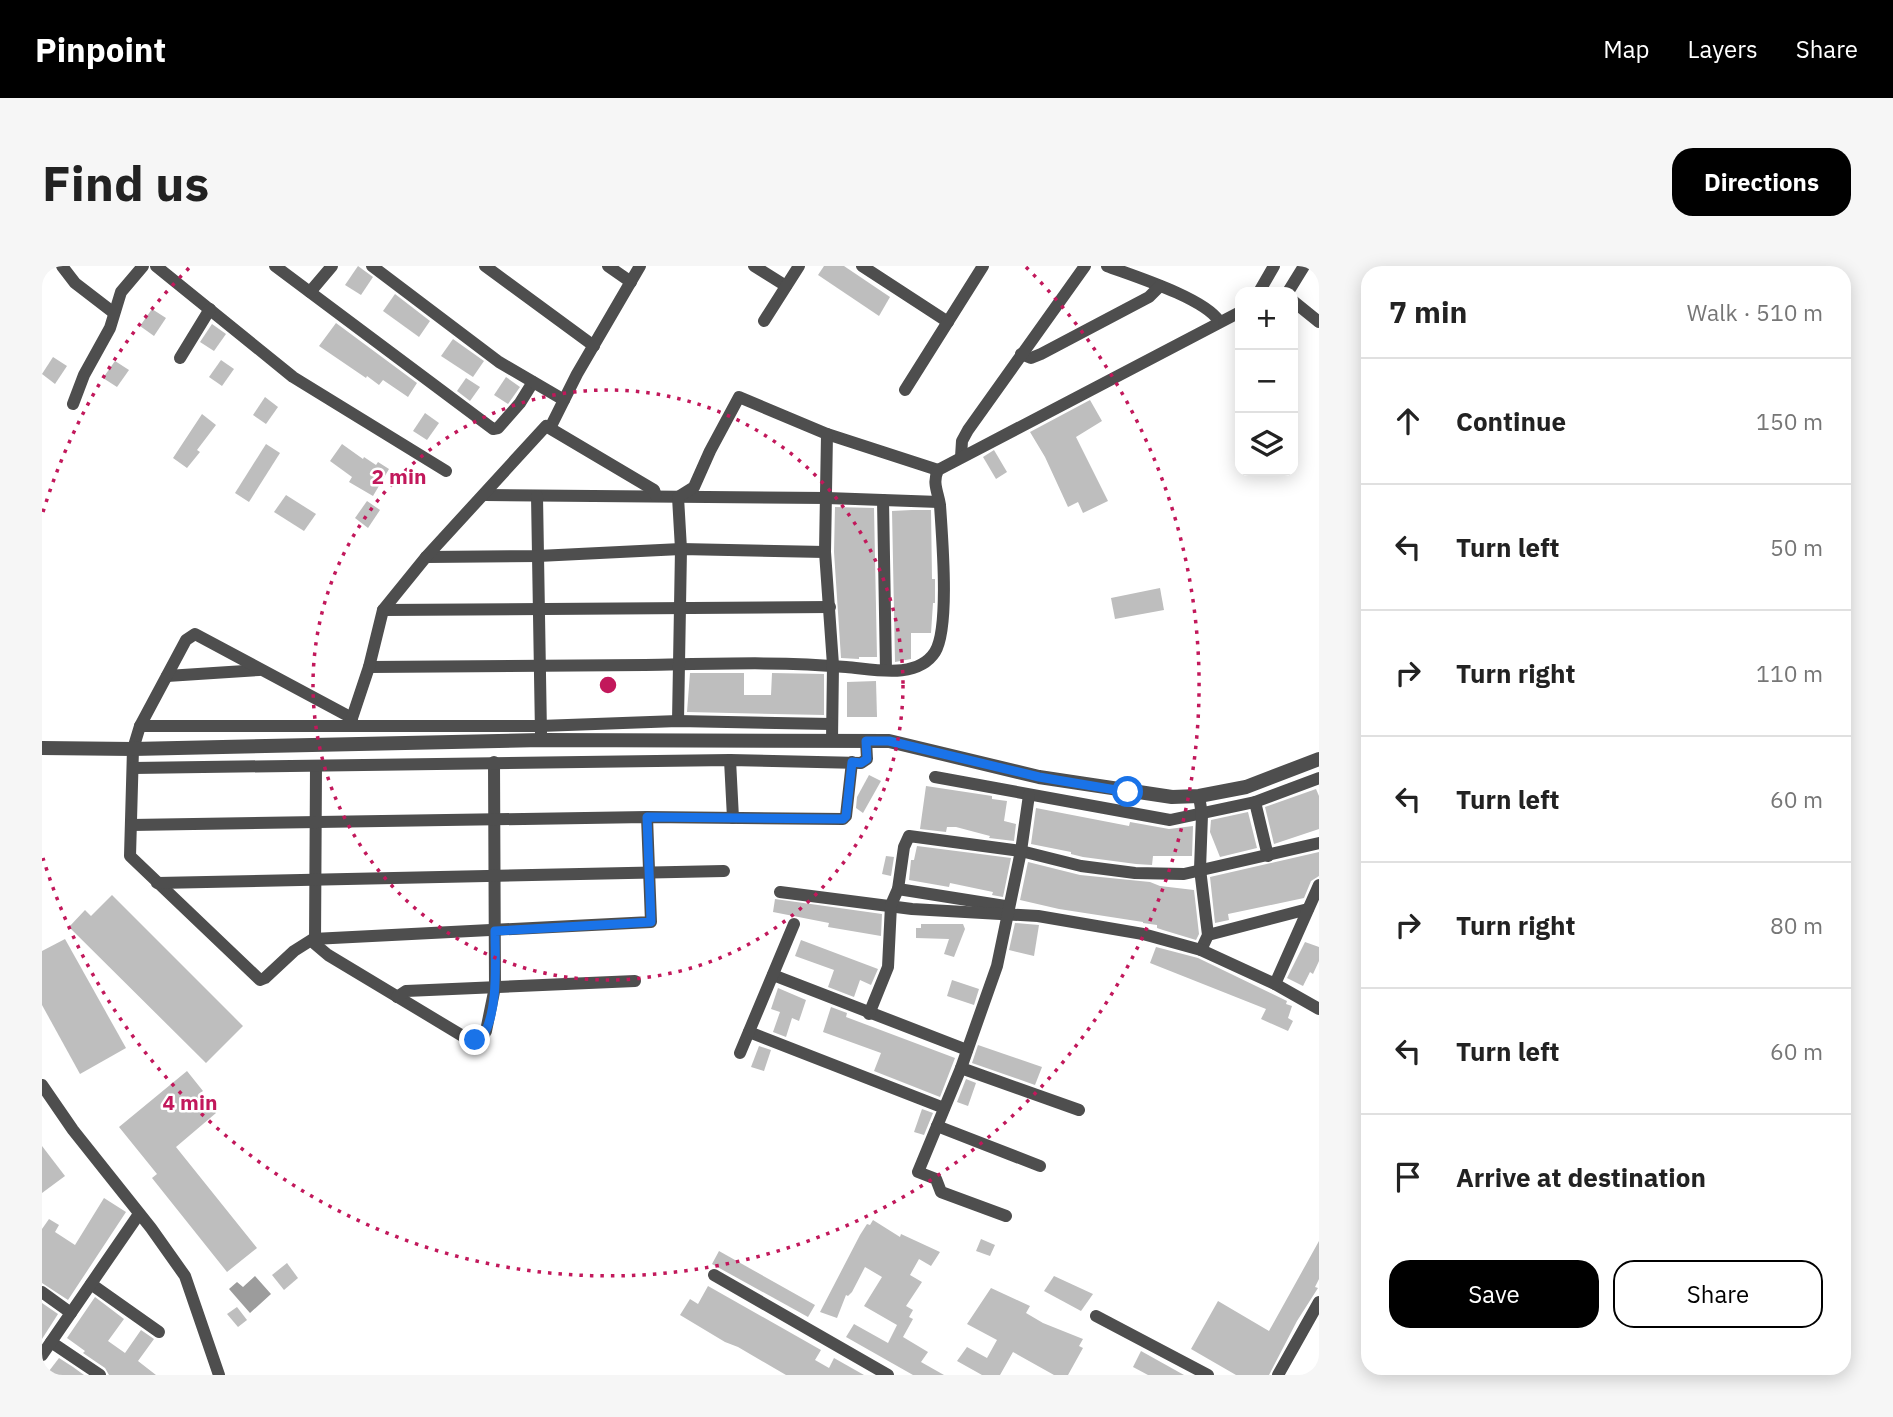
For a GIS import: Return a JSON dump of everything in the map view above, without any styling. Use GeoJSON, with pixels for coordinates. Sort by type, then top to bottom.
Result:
{"type":"FeatureCollection","features":[{"type":"Feature","properties":{"kind":"street"},"geometry":{"type":"LineString","coordinates":[[61,266],[75,284],[114,313]]}},
{"type":"Feature","properties":{"kind":"street"},"geometry":{"type":"LineString","coordinates":[[73,404],[84,375],[110,328],[121,292],[143,266]]}},
{"type":"Feature","properties":{"kind":"street"},"geometry":{"type":"LineString","coordinates":[[156,266],[293,377],[446,471]]}},
{"type":"Feature","properties":{"kind":"street"},"geometry":{"type":"LineString","coordinates":[[275,266],[493,429],[498,428],[520,403],[533,382]]}},
{"type":"Feature","properties":{"kind":"street"},"geometry":{"type":"LineString","coordinates":[[310,292],[331,266]]}},
{"type":"Feature","properties":{"kind":"street"},"geometry":{"type":"LineString","coordinates":[[372,266],[499,362],[564,400]]}},
{"type":"Feature","properties":{"kind":"street"},"geometry":{"type":"LineString","coordinates":[[485,266],[594,346]]}},
{"type":"Feature","properties":{"kind":"street"},"geometry":{"type":"LineString","coordinates":[[608,266],[631,282]]}},
{"type":"Feature","properties":{"kind":"street"},"geometry":{"type":"LineString","coordinates":[[550,428],[640,266]]}},
{"type":"Feature","properties":{"kind":"street"},"geometry":{"type":"LineString","coordinates":[[754,266],[786,286]]}},
{"type":"Feature","properties":{"kind":"street"},"geometry":{"type":"LineString","coordinates":[[764,321],[799,266]]}},
{"type":"Feature","properties":{"kind":"street"},"geometry":{"type":"LineString","coordinates":[[862,266],[948,322]]}},
{"type":"Feature","properties":{"kind":"street"},"geometry":{"type":"LineString","coordinates":[[905,390],[984,266]]}},
{"type":"Feature","properties":{"kind":"street"},"geometry":{"type":"LineString","coordinates":[[961,457],[962,442],[968,430],[1085,266]]}},
{"type":"Feature","properties":{"kind":"street"},"geometry":{"type":"LineString","coordinates":[[1107,266],[1160,286],[1210,311],[1219,321]]}},
{"type":"Feature","properties":{"kind":"street"},"geometry":{"type":"LineString","coordinates":[[1262,287],[1274,266]]}},
{"type":"Feature","properties":{"kind":"street"},"geometry":{"type":"LineString","coordinates":[[1290,287],[1304,266]]}},
{"type":"Feature","properties":{"kind":"street"},"geometry":{"type":"LineString","coordinates":[[1021,354],[1031,358],[1041,354],[1149,297],[1160,286]]}},
{"type":"Feature","properties":{"kind":"street"},"geometry":{"type":"LineString","coordinates":[[1298,305],[1319,322]]}},
{"type":"Feature","properties":{"kind":"street"},"geometry":{"type":"LineString","coordinates":[[180,358],[209,309]]}},
{"type":"Feature","properties":{"kind":"street"},"geometry":{"type":"LineString","coordinates":[[369,667],[681,664],[833,665],[903,670],[920,664],[933,656],[941,641],[943,586],[939,502],[934,478],[938,470],[1235,314]]}},
{"type":"Feature","properties":{"kind":"street"},"geometry":{"type":"LineString","coordinates":[[678,497],[694,487],[739,397],[827,434],[938,470]]}},
{"type":"Feature","properties":{"kind":"street"},"geometry":{"type":"LineString","coordinates":[[351,721],[369,667],[383,610],[426,557],[546,426],[654,490],[656,496]]}},
{"type":"Feature","properties":{"kind":"street"},"geometry":{"type":"LineString","coordinates":[[827,434],[825,552],[833,665],[832,740]]}},
{"type":"Feature","properties":{"kind":"street"},"geometry":{"type":"LineString","coordinates":[[485,495],[827,498],[939,502]]}},
{"type":"Feature","properties":{"kind":"street"},"geometry":{"type":"LineString","coordinates":[[537,496],[541,733]]}},
{"type":"Feature","properties":{"kind":"street"},"geometry":{"type":"LineString","coordinates":[[678,497],[681,549],[678,721]]}},
{"type":"Feature","properties":{"kind":"street"},"geometry":{"type":"LineString","coordinates":[[883,500],[886,670]]}},
{"type":"Feature","properties":{"kind":"street"},"geometry":{"type":"LineString","coordinates":[[426,557],[538,556],[681,549],[825,552]]}},
{"type":"Feature","properties":{"kind":"street"},"geometry":{"type":"LineString","coordinates":[[383,610],[830,607]]}},
{"type":"Feature","properties":{"kind":"street"},"geometry":{"type":"LineString","coordinates":[[351,721],[195,634],[186,640],[140,726],[134,749],[130,856],[260,979],[265,978],[294,951],[313,939],[651,922],[647,817]]}},
{"type":"Feature","properties":{"kind":"street"},"geometry":{"type":"LineString","coordinates":[[167,676],[259,670]]}},
{"type":"Feature","properties":{"kind":"street"},"geometry":{"type":"LineString","coordinates":[[140,726],[351,721],[541,733],[889,741],[1039,777],[1172,797],[1199,796],[1246,787],[1319,759]]}},
{"type":"Feature","properties":{"kind":"street"},"geometry":{"type":"LineString","coordinates":[[42,748],[134,749],[541,733],[678,721],[832,724]]}},
{"type":"Feature","properties":{"kind":"street"},"geometry":{"type":"LineString","coordinates":[[133,768],[730,760],[861,763],[867,759],[866,741]]}},
{"type":"Feature","properties":{"kind":"street"},"geometry":{"type":"LineString","coordinates":[[730,760],[733,818]]}},
{"type":"Feature","properties":{"kind":"street"},"geometry":{"type":"LineString","coordinates":[[316,766],[313,939],[328,955],[466,1038],[475,1040],[482,1038],[486,1031],[495,987],[494,762]]}},
{"type":"Feature","properties":{"kind":"street"},"geometry":{"type":"LineString","coordinates":[[131,825],[647,817],[843,819],[846,816],[852,762]]}},
{"type":"Feature","properties":{"kind":"street"},"geometry":{"type":"LineString","coordinates":[[935,777],[1170,820],[1255,802],[1319,778]]}},
{"type":"Feature","properties":{"kind":"street"},"geometry":{"type":"LineString","coordinates":[[1006,1216],[941,1192],[936,1179],[918,1172],[961,1068],[997,966],[1021,851],[1029,795]]}},
{"type":"Feature","properties":{"kind":"street"},"geometry":{"type":"LineString","coordinates":[[1199,796],[1202,815],[1200,869],[1208,935],[1201,950]]}},
{"type":"Feature","properties":{"kind":"street"},"geometry":{"type":"LineString","coordinates":[[1255,802],[1268,856]]}},
{"type":"Feature","properties":{"kind":"street"},"geometry":{"type":"LineString","coordinates":[[869,1014],[888,967],[891,905],[898,889],[904,847],[909,836],[1021,851],[1081,866],[1135,873],[1184,874],[1319,843]]}},
{"type":"Feature","properties":{"kind":"street"},"geometry":{"type":"LineString","coordinates":[[157,883],[724,871]]}},
{"type":"Feature","properties":{"kind":"street"},"geometry":{"type":"LineString","coordinates":[[1275,984],[1319,885]]}},
{"type":"Feature","properties":{"kind":"street"},"geometry":{"type":"LineString","coordinates":[[898,889],[1143,934],[1201,950],[1275,984],[1319,1009]]}},
{"type":"Feature","properties":{"kind":"street"},"geometry":{"type":"LineString","coordinates":[[780,892],[912,909],[1008,910]]}},
{"type":"Feature","properties":{"kind":"street"},"geometry":{"type":"LineString","coordinates":[[1208,935],[1308,909]]}},
{"type":"Feature","properties":{"kind":"street"},"geometry":{"type":"LineString","coordinates":[[740,1053],[794,925]]}},
{"type":"Feature","properties":{"kind":"street"},"geometry":{"type":"LineString","coordinates":[[773,975],[967,1050]]}},
{"type":"Feature","properties":{"kind":"street"},"geometry":{"type":"LineString","coordinates":[[397,997],[406,991],[635,981]]}},
{"type":"Feature","properties":{"kind":"street"},"geometry":{"type":"LineString","coordinates":[[750,1032],[944,1108]]}},
{"type":"Feature","properties":{"kind":"street"},"geometry":{"type":"LineString","coordinates":[[961,1068],[1079,1110]]}},
{"type":"Feature","properties":{"kind":"street"},"geometry":{"type":"LineString","coordinates":[[42,1085],[73,1130],[152,1228],[185,1276],[219,1375]]}},
{"type":"Feature","properties":{"kind":"street"},"geometry":{"type":"LineString","coordinates":[[937,1126],[1040,1166]]}},
{"type":"Feature","properties":{"kind":"street"},"geometry":{"type":"LineString","coordinates":[[42,1355],[139,1214]]}},
{"type":"Feature","properties":{"kind":"street"},"geometry":{"type":"LineString","coordinates":[[714,1275],[887,1375]]}},
{"type":"Feature","properties":{"kind":"street"},"geometry":{"type":"LineString","coordinates":[[91,1283],[159,1332]]}},
{"type":"Feature","properties":{"kind":"street"},"geometry":{"type":"LineString","coordinates":[[42,1292],[71,1312]]}},
{"type":"Feature","properties":{"kind":"street"},"geometry":{"type":"LineString","coordinates":[[1278,1375],[1319,1302]]}},
{"type":"Feature","properties":{"kind":"street"},"geometry":{"type":"LineString","coordinates":[[1096,1316],[1208,1375]]}},
{"type":"Feature","properties":{"kind":"street"},"geometry":{"type":"LineString","coordinates":[[51,1342],[100,1375]]}},
{"type":"Feature","properties":{"kind":"shaded area"},"geometry":{"type":"Polygon","coordinates":[[[255,1276],[271,1294],[250,1313],[229,1289],[237,1282],[243,1287],[255,1276]]]}},
{"type":"Feature","properties":{"kind":"building"},"geometry":{"type":"Polygon","coordinates":[[[358,266],[373,277],[361,295],[345,285],[358,266]]]}},
{"type":"Feature","properties":{"kind":"building"},"geometry":{"type":"Polygon","coordinates":[[[824,266],[844,266],[890,297],[879,316],[818,275],[824,266]]]}},
{"type":"Feature","properties":{"kind":"building"},"geometry":{"type":"Polygon","coordinates":[[[395,294],[430,321],[419,337],[383,311],[395,294]]]}},
{"type":"Feature","properties":{"kind":"building"},"geometry":{"type":"Polygon","coordinates":[[[152,309],[166,318],[154,336],[140,326],[152,309]]]}},
{"type":"Feature","properties":{"kind":"building"},"geometry":{"type":"Polygon","coordinates":[[[336,323],[417,383],[408,397],[383,380],[379,385],[367,376],[366,378],[319,346],[336,323]]]}},
{"type":"Feature","properties":{"kind":"building"},"geometry":{"type":"Polygon","coordinates":[[[212,324],[226,334],[214,351],[200,342],[212,324]]]}},
{"type":"Feature","properties":{"kind":"building"},"geometry":{"type":"Polygon","coordinates":[[[453,339],[484,361],[473,377],[441,356],[453,339]]]}},
{"type":"Feature","properties":{"kind":"building"},"geometry":{"type":"Polygon","coordinates":[[[53,357],[67,366],[55,384],[42,374],[53,357]]]}},
{"type":"Feature","properties":{"kind":"building"},"geometry":{"type":"Polygon","coordinates":[[[221,360],[234,369],[222,386],[209,377],[221,360]]]}},
{"type":"Feature","properties":{"kind":"building"},"geometry":{"type":"Polygon","coordinates":[[[115,361],[129,370],[117,387],[103,378],[115,361]]]}},
{"type":"Feature","properties":{"kind":"building"},"geometry":{"type":"Polygon","coordinates":[[[506,377],[520,387],[508,404],[494,395],[506,377]]]}},
{"type":"Feature","properties":{"kind":"building"},"geometry":{"type":"Polygon","coordinates":[[[466,378],[480,387],[470,401],[457,391],[466,378]]]}},
{"type":"Feature","properties":{"kind":"building"},"geometry":{"type":"Polygon","coordinates":[[[265,397],[278,407],[266,424],[253,415],[265,397]]]}},
{"type":"Feature","properties":{"kind":"building"},"geometry":{"type":"Polygon","coordinates":[[[1090,400],[1102,421],[1076,437],[1108,501],[1083,513],[1078,502],[1068,507],[1030,432],[1090,400]]]}},
{"type":"Feature","properties":{"kind":"building"},"geometry":{"type":"Polygon","coordinates":[[[425,413],[439,423],[427,440],[413,431],[425,413]]]}},
{"type":"Feature","properties":{"kind":"building"},"geometry":{"type":"Polygon","coordinates":[[[202,414],[216,425],[187,468],[173,458],[202,414]]]}},
{"type":"Feature","properties":{"kind":"building"},"geometry":{"type":"Polygon","coordinates":[[[266,444],[280,453],[249,502],[235,493],[266,444]]]}},
{"type":"Feature","properties":{"kind":"building"},"geometry":{"type":"Polygon","coordinates":[[[342,444],[363,459],[364,457],[376,465],[378,462],[389,469],[373,496],[349,482],[352,477],[330,461],[342,444]]]}},
{"type":"Feature","properties":{"kind":"building"},"geometry":{"type":"Polygon","coordinates":[[[994,450],[1007,472],[996,479],[983,457],[994,450]]]}},
{"type":"Feature","properties":{"kind":"building"},"geometry":{"type":"Polygon","coordinates":[[[286,495],[316,514],[304,531],[274,512],[286,495]]]}},
{"type":"Feature","properties":{"kind":"building"},"geometry":{"type":"Polygon","coordinates":[[[367,501],[380,510],[368,528],[355,518],[367,501]]]}},
{"type":"Feature","properties":{"kind":"building"},"geometry":{"type":"Polygon","coordinates":[[[835,507],[874,508],[877,657],[841,658],[834,552],[835,507]]]}},
{"type":"Feature","properties":{"kind":"building"},"geometry":{"type":"Polygon","coordinates":[[[931,510],[935,603],[931,633],[911,633],[911,659],[895,662],[892,511],[931,510]]]}},
{"type":"Feature","properties":{"kind":"building"},"geometry":{"type":"Polygon","coordinates":[[[1160,588],[1164,610],[1115,619],[1111,598],[1160,588]]]}},
{"type":"Feature","properties":{"kind":"building"},"geometry":{"type":"Polygon","coordinates":[[[690,673],[744,673],[744,695],[771,695],[772,673],[824,674],[824,715],[687,712],[690,673]]]}},
{"type":"Feature","properties":{"kind":"building"},"geometry":{"type":"Polygon","coordinates":[[[876,681],[877,717],[847,717],[847,682],[876,681]]]}},
{"type":"Feature","properties":{"kind":"building"},"geometry":{"type":"Polygon","coordinates":[[[869,775],[881,781],[863,813],[856,808],[857,797],[869,775]]]}},
{"type":"Feature","properties":{"kind":"building"},"geometry":{"type":"Polygon","coordinates":[[[926,786],[992,796],[992,799],[1007,801],[1004,821],[1016,824],[1014,841],[989,838],[990,836],[956,827],[947,827],[946,832],[920,829],[926,786]]]}},
{"type":"Feature","properties":{"kind":"building"},"geometry":{"type":"Polygon","coordinates":[[[1316,789],[1319,796],[1319,829],[1274,844],[1265,807],[1316,789]]]}},
{"type":"Feature","properties":{"kind":"building"},"geometry":{"type":"Polygon","coordinates":[[[1036,808],[1129,826],[1130,822],[1169,829],[1193,826],[1192,856],[1153,856],[1152,865],[1136,864],[1083,857],[1031,844],[1036,808]]]}},
{"type":"Feature","properties":{"kind":"building"},"geometry":{"type":"Polygon","coordinates":[[[1248,812],[1257,848],[1220,857],[1210,832],[1211,820],[1248,812]]]}},
{"type":"Feature","properties":{"kind":"building"},"geometry":{"type":"Polygon","coordinates":[[[917,846],[1011,858],[1003,897],[992,895],[993,892],[950,883],[949,887],[909,880],[911,860],[914,860],[917,846]]]}},
{"type":"Feature","properties":{"kind":"building"},"geometry":{"type":"Polygon","coordinates":[[[1319,852],[1319,876],[1311,881],[1304,898],[1228,914],[1229,920],[1215,923],[1210,877],[1319,852]]]}},
{"type":"Feature","properties":{"kind":"building"},"geometry":{"type":"Polygon","coordinates":[[[886,856],[894,857],[891,876],[882,874],[886,856]]]}},
{"type":"Feature","properties":{"kind":"building"},"geometry":{"type":"Polygon","coordinates":[[[1028,862],[1080,875],[1150,882],[1160,886],[1194,890],[1199,934],[1196,940],[1157,928],[1157,925],[1020,900],[1028,862]]]}},
{"type":"Feature","properties":{"kind":"building"},"geometry":{"type":"Polygon","coordinates":[[[112,895],[243,1026],[206,1063],[69,927],[85,910],[91,916],[112,895]]]}},
{"type":"Feature","properties":{"kind":"building"},"geometry":{"type":"Polygon","coordinates":[[[775,899],[882,914],[881,936],[828,927],[829,923],[773,912],[775,899]]]}},
{"type":"Feature","properties":{"kind":"building"},"geometry":{"type":"Polygon","coordinates":[[[1015,923],[1039,925],[1034,956],[1009,950],[1015,923]]]}},
{"type":"Feature","properties":{"kind":"building"},"geometry":{"type":"Polygon","coordinates":[[[921,924],[963,924],[965,929],[954,957],[944,954],[949,939],[916,938],[916,928],[921,928],[921,924]]]}},
{"type":"Feature","properties":{"kind":"building"},"geometry":{"type":"Polygon","coordinates":[[[65,939],[126,1048],[80,1074],[42,1005],[42,951],[65,939]]]}},
{"type":"Feature","properties":{"kind":"building"},"geometry":{"type":"Polygon","coordinates":[[[801,940],[878,969],[871,985],[860,980],[854,997],[828,987],[834,970],[795,956],[801,940]]]}},
{"type":"Feature","properties":{"kind":"building"},"geometry":{"type":"Polygon","coordinates":[[[1305,942],[1319,947],[1319,961],[1303,986],[1287,978],[1305,942]]]}},
{"type":"Feature","properties":{"kind":"building"},"geometry":{"type":"Polygon","coordinates":[[[1156,947],[1198,958],[1287,1001],[1286,1004],[1292,1006],[1288,1018],[1293,1021],[1288,1031],[1261,1019],[1266,1009],[1150,963],[1156,947]]]}},
{"type":"Feature","properties":{"kind":"building"},"geometry":{"type":"Polygon","coordinates":[[[952,980],[979,989],[974,1005],[947,996],[952,980]]]}},
{"type":"Feature","properties":{"kind":"building"},"geometry":{"type":"Polygon","coordinates":[[[778,988],[806,1000],[799,1021],[792,1018],[786,1037],[773,1032],[780,1012],[771,1009],[778,988]]]}},
{"type":"Feature","properties":{"kind":"building"},"geometry":{"type":"Polygon","coordinates":[[[831,1007],[847,1013],[846,1017],[955,1058],[940,1097],[874,1071],[881,1053],[823,1032],[831,1007]]]}},
{"type":"Feature","properties":{"kind":"building"},"geometry":{"type":"Polygon","coordinates":[[[978,1045],[1042,1067],[1035,1085],[972,1063],[978,1045]]]}},
{"type":"Feature","properties":{"kind":"building"},"geometry":{"type":"Polygon","coordinates":[[[759,1046],[771,1050],[764,1071],[751,1067],[759,1046]]]}},
{"type":"Feature","properties":{"kind":"building"},"geometry":{"type":"Polygon","coordinates":[[[187,1071],[216,1113],[176,1147],[257,1248],[227,1272],[152,1178],[157,1174],[119,1127],[187,1071]]]}},
{"type":"Feature","properties":{"kind":"building"},"geometry":{"type":"Polygon","coordinates":[[[966,1079],[976,1083],[968,1106],[957,1102],[966,1079]]]}},
{"type":"Feature","properties":{"kind":"building"},"geometry":{"type":"Polygon","coordinates":[[[922,1109],[933,1113],[924,1135],[914,1132],[922,1109]]]}},
{"type":"Feature","properties":{"kind":"building"},"geometry":{"type":"Polygon","coordinates":[[[42,1146],[65,1176],[42,1193],[42,1146]]]}},
{"type":"Feature","properties":{"kind":"building"},"geometry":{"type":"Polygon","coordinates":[[[104,1198],[126,1212],[68,1300],[42,1283],[42,1229],[49,1219],[59,1225],[55,1232],[75,1245],[104,1198]]]}},
{"type":"Feature","properties":{"kind":"building"},"geometry":{"type":"Polygon","coordinates":[[[873,1220],[900,1237],[901,1234],[940,1252],[931,1266],[919,1259],[910,1275],[922,1282],[906,1306],[913,1310],[909,1317],[913,1319],[903,1337],[928,1352],[921,1362],[944,1375],[913,1375],[846,1337],[854,1324],[888,1343],[897,1325],[864,1306],[882,1277],[865,1267],[852,1292],[846,1295],[837,1318],[820,1312],[860,1235],[873,1220]]]}},
{"type":"Feature","properties":{"kind":"building"},"geometry":{"type":"Polygon","coordinates":[[[981,1239],[995,1245],[990,1256],[976,1251],[981,1239]]]}},
{"type":"Feature","properties":{"kind":"building"},"geometry":{"type":"Polygon","coordinates":[[[1319,1241],[1319,1279],[1315,1287],[1318,1288],[1297,1321],[1269,1375],[1236,1375],[1191,1349],[1218,1301],[1269,1331],[1319,1241]]]}},
{"type":"Feature","properties":{"kind":"building"},"geometry":{"type":"Polygon","coordinates":[[[719,1251],[815,1305],[808,1317],[712,1264],[719,1251]]]}},
{"type":"Feature","properties":{"kind":"building"},"geometry":{"type":"Polygon","coordinates":[[[287,1263],[298,1278],[284,1290],[272,1275],[287,1263]]]}},
{"type":"Feature","properties":{"kind":"building"},"geometry":{"type":"Polygon","coordinates":[[[1054,1276],[1093,1294],[1081,1311],[1044,1291],[1054,1276]]]}},
{"type":"Feature","properties":{"kind":"building"},"geometry":{"type":"Polygon","coordinates":[[[708,1286],[821,1350],[815,1360],[829,1368],[834,1358],[864,1375],[786,1375],[680,1315],[690,1299],[698,1304],[708,1286]]]}},
{"type":"Feature","properties":{"kind":"building"},"geometry":{"type":"Polygon","coordinates":[[[991,1288],[1030,1306],[1026,1313],[1043,1323],[1083,1339],[1079,1346],[1083,1348],[1068,1375],[1054,1375],[1013,1352],[1000,1375],[982,1375],[957,1361],[967,1347],[987,1358],[997,1340],[967,1324],[991,1288]]]}},
{"type":"Feature","properties":{"kind":"building"},"geometry":{"type":"Polygon","coordinates":[[[95,1297],[124,1319],[108,1341],[125,1353],[141,1330],[154,1339],[138,1361],[156,1375],[109,1375],[105,1368],[67,1338],[95,1297]]]}},
{"type":"Feature","properties":{"kind":"building"},"geometry":{"type":"Polygon","coordinates":[[[42,1303],[58,1314],[42,1339],[42,1303]]]}},
{"type":"Feature","properties":{"kind":"building"},"geometry":{"type":"Polygon","coordinates":[[[237,1307],[247,1320],[238,1327],[227,1314],[237,1307]]]}},
{"type":"Feature","properties":{"kind":"building"},"geometry":{"type":"Polygon","coordinates":[[[1141,1351],[1184,1375],[1148,1375],[1133,1367],[1141,1351]]]}},
{"type":"Feature","properties":{"kind":"building"},"geometry":{"type":"Polygon","coordinates":[[[59,1358],[73,1367],[84,1375],[46,1375],[59,1358]]]}},
{"type":"Feature","properties":{"kind":"route"},"geometry":{"type":"LineString","coordinates":[[475,1040],[482,1038],[486,1031],[495,987],[495,931],[651,922],[647,817],[843,819],[846,816],[852,762],[861,763],[867,759],[866,741],[889,741],[1039,777],[1128,792]]}}]}
